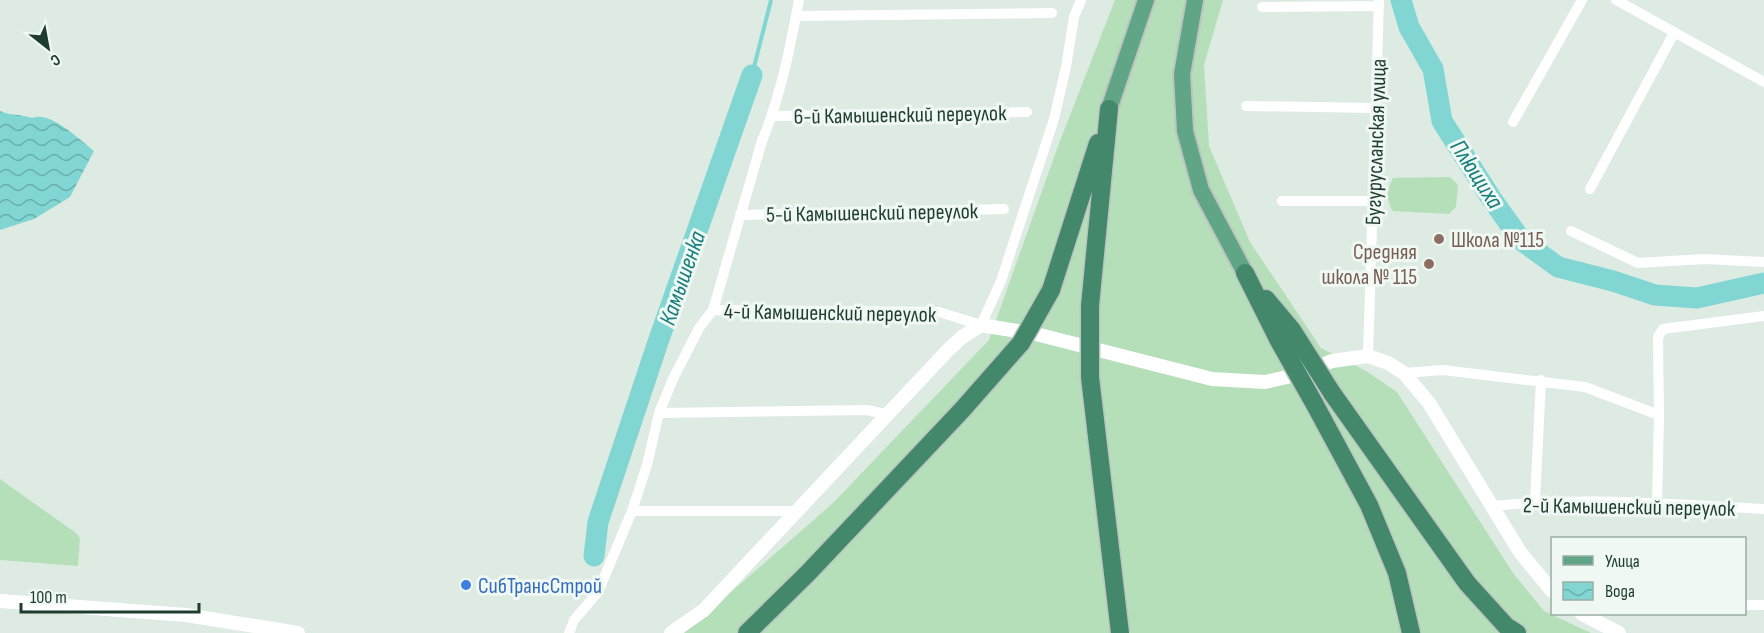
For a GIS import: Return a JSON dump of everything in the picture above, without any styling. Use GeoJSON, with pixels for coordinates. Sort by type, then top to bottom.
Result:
{"type":"FeatureCollection","features":[{"type":"Feature","properties":{"kind":"highway"},"geometry":{"type":"LineString","coordinates":[[747,633],[808,573],[962,411],[1021,343],[1051,290],[1109,109]]}},
{"type":"Feature","properties":{"kind":"highway"},"geometry":{"type":"LineString","coordinates":[[1109,109],[1090,306],[1089,377],[1120,633]]}},
{"type":"Feature","properties":{"kind":"highway"},"geometry":{"type":"LineString","coordinates":[[1245,273],[1285,335],[1332,393],[1467,583],[1506,626],[1517,633]]}},
{"type":"Feature","properties":{"kind":"highway"},"geometry":{"type":"LineString","coordinates":[[1285,335],[1314,403],[1369,505],[1397,573],[1411,633]]}},
{"type":"Feature","properties":{"kind":"main road"},"geometry":{"type":"LineString","coordinates":[[1109,109],[1146,0]]}},
{"type":"Feature","properties":{"kind":"main road"},"geometry":{"type":"LineString","coordinates":[[1195,0],[1182,74],[1185,131],[1201,190],[1245,273]]}},
{"type":"Feature","properties":{"kind":"street"},"geometry":{"type":"LineString","coordinates":[[569,633],[574,620],[597,592],[632,511],[647,465],[659,413],[673,379],[699,328],[713,310],[762,141],[785,73],[799,0]]}},
{"type":"Feature","properties":{"kind":"street"},"geometry":{"type":"LineString","coordinates":[[671,633],[704,610],[948,350],[962,337],[981,325],[1001,281],[1054,119],[1074,17],[1081,0]]}},
{"type":"Feature","properties":{"kind":"street"},"geometry":{"type":"LineString","coordinates":[[1513,122],[1582,0]]}},
{"type":"Feature","properties":{"kind":"street"},"geometry":{"type":"LineString","coordinates":[[1616,0],[1764,82]]}},
{"type":"Feature","properties":{"kind":"street"},"geometry":{"type":"LineString","coordinates":[[1262,7],[1379,3]]}},
{"type":"Feature","properties":{"kind":"street","name":"Бугурусланская улица"},"geometry":{"type":"LineString","coordinates":[[1368,356],[1379,3]]}},
{"type":"Feature","properties":{"kind":"street"},"geometry":{"type":"LineString","coordinates":[[796,16],[1052,13]]}},
{"type":"Feature","properties":{"kind":"street"},"geometry":{"type":"LineString","coordinates":[[1590,189],[1674,33]]}},
{"type":"Feature","properties":{"kind":"street"},"geometry":{"type":"LineString","coordinates":[[1246,106],[1376,108]]}},
{"type":"Feature","properties":{"kind":"street","name":"6-й Камышенский переулок"},"geometry":{"type":"LineString","coordinates":[[772,116],[1027,112]]}},
{"type":"Feature","properties":{"kind":"street"},"geometry":{"type":"LineString","coordinates":[[1282,201],[1373,201]]}},
{"type":"Feature","properties":{"kind":"street","name":"5-й Камышенский переулок"},"geometry":{"type":"LineString","coordinates":[[740,215],[1004,209]]}},
{"type":"Feature","properties":{"kind":"street"},"geometry":{"type":"LineString","coordinates":[[1571,231],[1638,263],[1704,260],[1764,262]]}},
{"type":"Feature","properties":{"kind":"street","name":"4-й Камышенский переулок"},"geometry":{"type":"LineString","coordinates":[[713,310],[939,312],[981,325]]}},
{"type":"Feature","properties":{"kind":"street"},"geometry":{"type":"LineString","coordinates":[[1656,504],[1659,415],[1658,337],[1663,329],[1764,316]]}},
{"type":"Feature","properties":{"kind":"street"},"geometry":{"type":"LineString","coordinates":[[981,325],[1035,334],[1212,379],[1265,382],[1300,374],[1332,362],[1368,356],[1404,373],[1429,403],[1520,552],[1551,590]]}},
{"type":"Feature","properties":{"kind":"street"},"geometry":{"type":"LineString","coordinates":[[1404,373],[1443,370],[1585,387],[1659,415]]}},
{"type":"Feature","properties":{"kind":"street"},"geometry":{"type":"LineString","coordinates":[[1535,501],[1541,381]]}},
{"type":"Feature","properties":{"kind":"street"},"geometry":{"type":"LineString","coordinates":[[659,413],[867,410],[890,414]]}},
{"type":"Feature","properties":{"kind":"street","name":"2-й Камышенский переулок"},"geometry":{"type":"LineString","coordinates":[[1494,506],[1535,501],[1764,509]]}},
{"type":"Feature","properties":{"kind":"street"},"geometry":{"type":"LineString","coordinates":[[632,511],[797,511]]}},
{"type":"Feature","properties":{"kind":"street"},"geometry":{"type":"LineString","coordinates":[[0,602],[186,615],[298,633]]}},
{"type":"Feature","properties":{"kind":"street"},"geometry":{"type":"LineString","coordinates":[[1746,605],[1764,605]]}},
{"type":"Feature","properties":{"kind":"street"},"geometry":{"type":"LineString","coordinates":[[1584,615],[1619,633]]}},
{"type":"Feature","properties":{"kind":"green space"},"geometry":{"type":"Polygon","coordinates":[[[1115,0],[1223,0],[1204,65],[1209,146],[1250,242],[1321,348],[1366,371],[1397,392],[1513,573],[1544,611],[1591,633],[684,633],[832,504],[989,340],[1058,146],[1115,0]]]}},
{"type":"Feature","properties":{"kind":"green space"},"geometry":{"type":"Polygon","coordinates":[[[1450,177],[1458,185],[1456,207],[1449,214],[1393,211],[1390,207],[1388,194],[1393,178],[1450,177]]]}},
{"type":"Feature","properties":{"kind":"green space"},"geometry":{"type":"Polygon","coordinates":[[[0,479],[76,533],[80,538],[78,566],[0,560],[0,479]]]}},
{"type":"Feature","properties":{"kind":"water"},"geometry":{"type":"Polygon","coordinates":[[[0,111],[32,118],[47,118],[64,127],[94,151],[70,197],[34,219],[0,230],[0,111]]]}},
{"type":"Feature","properties":{"kind":"waterway","name":"Камышенка"},"geometry":{"type":"LineString","coordinates":[[752,75],[771,0]]}},
{"type":"Feature","properties":{"kind":"waterway","name":"Плющиха"},"geometry":{"type":"LineString","coordinates":[[1401,0],[1409,27],[1433,69],[1442,121],[1521,240],[1558,267],[1613,281],[1655,295],[1697,298],[1764,283]]}},
{"type":"Feature","properties":{"kind":"waterway","name":"Камышенка"},"geometry":{"type":"LineString","coordinates":[[594,556],[598,522],[658,342],[752,75]]}},
{"type":"Feature","properties":{"kind":"place","name":"Школа №115"},"geometry":{"type":"Point","coordinates":[1439,239]}},
{"type":"Feature","properties":{"kind":"place","name":"Средняя школа № 115"},"geometry":{"type":"Point","coordinates":[1429,264]}},
{"type":"Feature","properties":{"kind":"place","name":"СибТрансСтрой"},"geometry":{"type":"Point","coordinates":[466,585]}}]}
